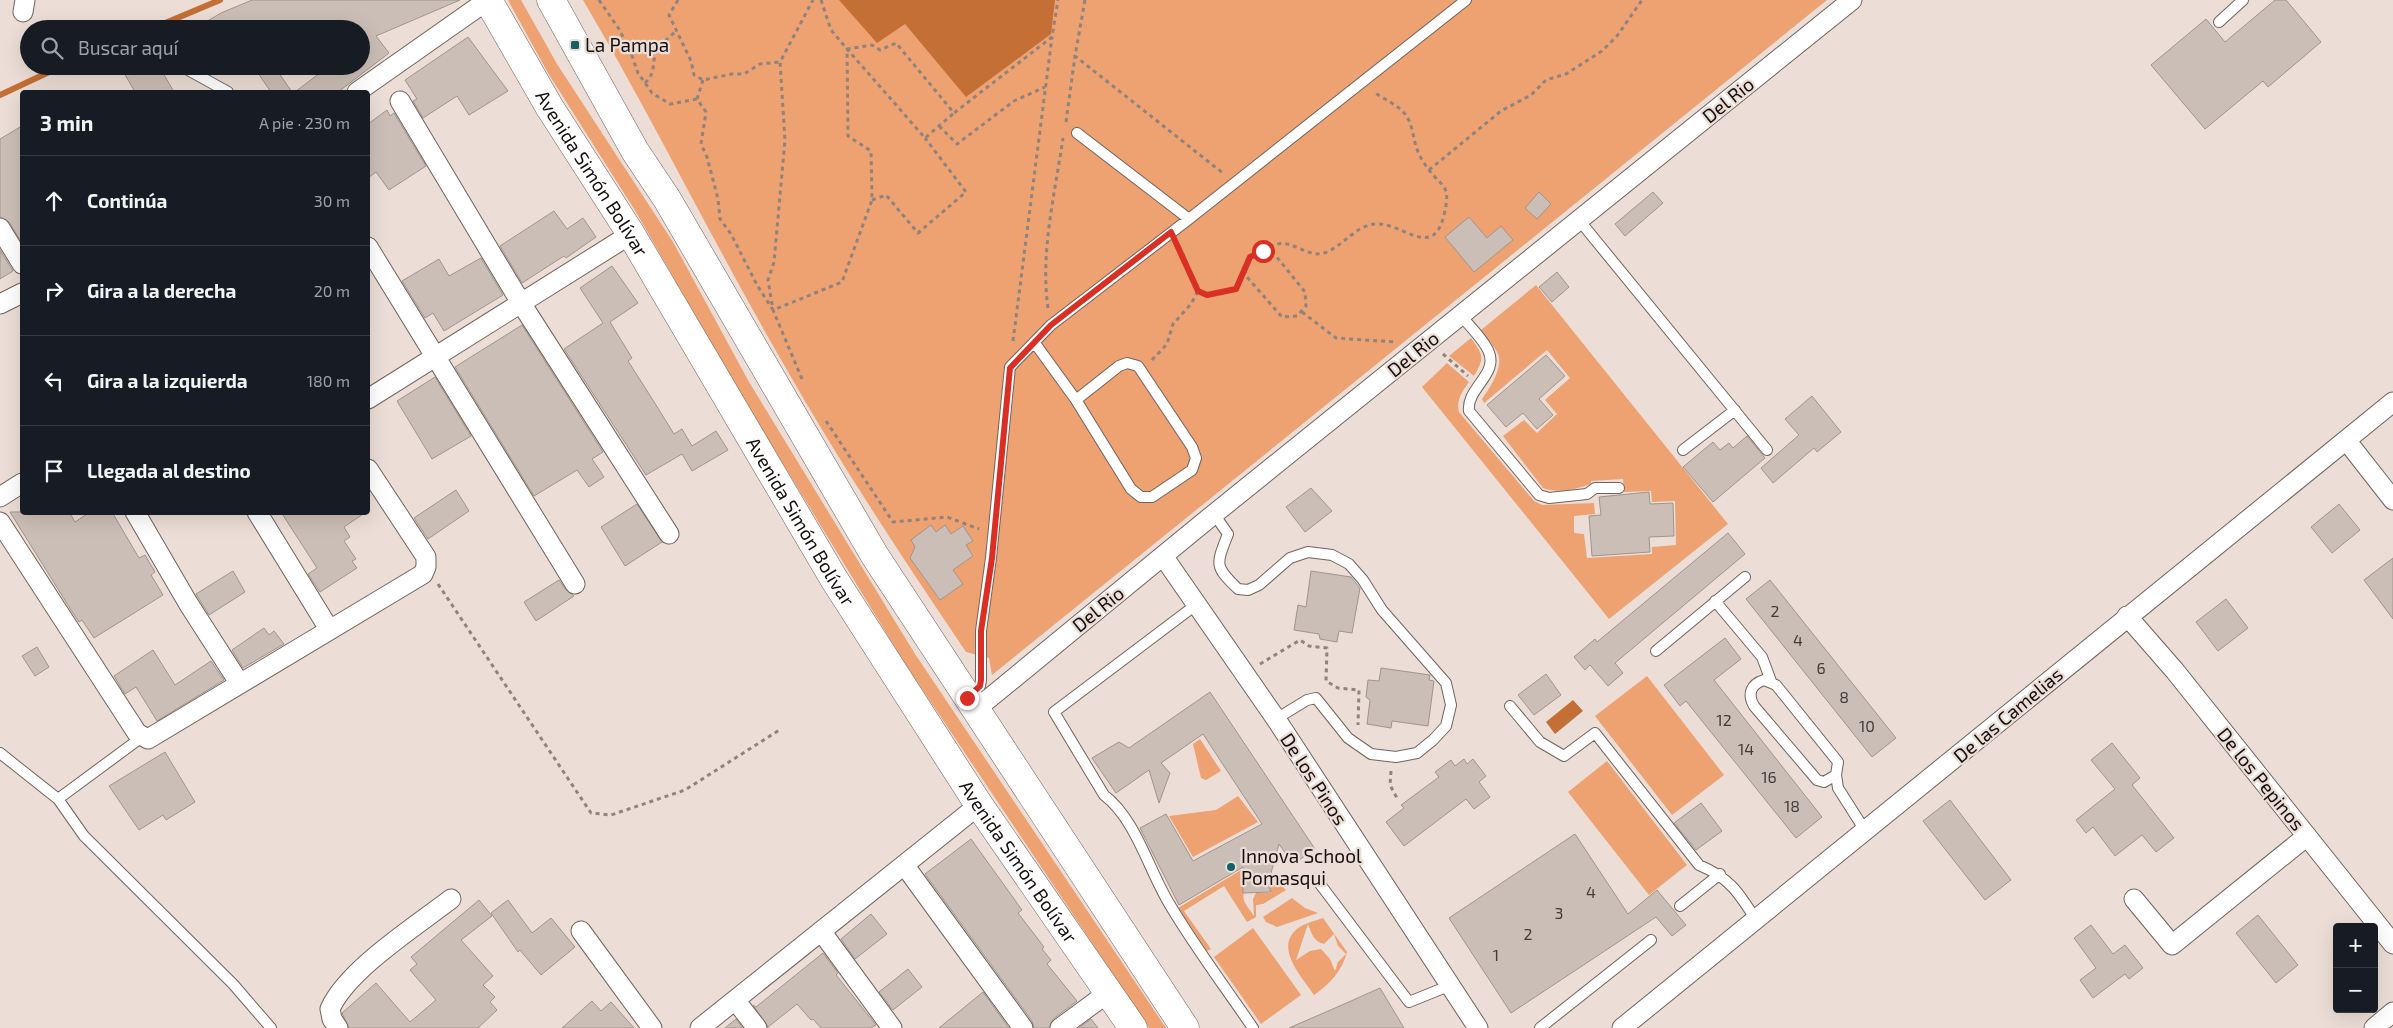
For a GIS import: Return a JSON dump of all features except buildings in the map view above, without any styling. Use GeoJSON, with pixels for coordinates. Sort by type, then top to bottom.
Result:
{"type":"FeatureCollection","features":[{"type":"Feature","properties":{"kind":"highway","name":"Avenida Simón Bolívar"},"geometry":{"type":"LineString","coordinates":[[488,0],[550,108],[631,234],[834,579],[979,805],[1133,1028]]}},
{"type":"Feature","properties":{"kind":"highway"},"geometry":{"type":"LineString","coordinates":[[550,0],[635,150],[667,199],[875,556],[1185,1028]]}},
{"type":"Feature","properties":{"kind":"street"},"geometry":{"type":"LineString","coordinates":[[360,90],[488,0]]}},
{"type":"Feature","properties":{"kind":"street","name":"Del Rio"},"geometry":{"type":"LineString","coordinates":[[971,704],[1163,556],[1852,0]]}},
{"type":"Feature","properties":{"kind":"street"},"geometry":{"type":"LineString","coordinates":[[400,101],[521,303],[669,534]]}},
{"type":"Feature","properties":{"kind":"street"},"geometry":{"type":"LineString","coordinates":[[0,228],[20,261]]}},
{"type":"Feature","properties":{"kind":"street"},"geometry":{"type":"LineString","coordinates":[[370,398],[631,234]]}},
{"type":"Feature","properties":{"kind":"street"},"geometry":{"type":"LineString","coordinates":[[370,250],[575,584]]}},
{"type":"Feature","properties":{"kind":"street"},"geometry":{"type":"LineString","coordinates":[[0,304],[20,294]]}},
{"type":"Feature","properties":{"kind":"street","name":"De las Camelias"},"geometry":{"type":"LineString","coordinates":[[1622,1028],[1866,832],[2127,616],[2393,402]]}},
{"type":"Feature","properties":{"kind":"street"},"geometry":{"type":"LineString","coordinates":[[2346,440],[2393,500]]}},
{"type":"Feature","properties":{"kind":"street"},"geometry":{"type":"LineString","coordinates":[[0,522],[142,737],[148,739],[423,574],[426,567],[426,557],[370,472]]}},
{"type":"Feature","properties":{"kind":"street"},"geometry":{"type":"LineString","coordinates":[[0,497],[20,484]]}},
{"type":"Feature","properties":{"kind":"street"},"geometry":{"type":"LineString","coordinates":[[138,515],[188,602],[240,684]]}},
{"type":"Feature","properties":{"kind":"street"},"geometry":{"type":"LineString","coordinates":[[259,515],[329,629]]}},
{"type":"Feature","properties":{"kind":"street","name":"De los Pinos"},"geometry":{"type":"LineString","coordinates":[[1163,556],[1276,719],[1478,1028]]}},
{"type":"Feature","properties":{"kind":"street","name":"De los Pepinos"},"geometry":{"type":"LineString","coordinates":[[2127,616],[2175,671],[2391,939]]}},
{"type":"Feature","properties":{"kind":"street"},"geometry":{"type":"LineString","coordinates":[[700,1028],[979,805]]}},
{"type":"Feature","properties":{"kind":"street"},"geometry":{"type":"LineString","coordinates":[[2134,899],[2172,945],[2307,836]]}},
{"type":"Feature","properties":{"kind":"street"},"geometry":{"type":"LineString","coordinates":[[905,866],[1023,1028]]}},
{"type":"Feature","properties":{"kind":"street"},"geometry":{"type":"LineString","coordinates":[[338,1028],[332,1019],[330,1010],[344,987],[375,958],[451,899]]}},
{"type":"Feature","properties":{"kind":"street"},"geometry":{"type":"LineString","coordinates":[[581,931],[652,1028]]}},
{"type":"Feature","properties":{"kind":"street"},"geometry":{"type":"LineString","coordinates":[[821,932],[892,1028]]}},
{"type":"Feature","properties":{"kind":"street"},"geometry":{"type":"LineString","coordinates":[[1060,1028],[1109,992]]}},
{"type":"Feature","properties":{"kind":"street"},"geometry":{"type":"LineString","coordinates":[[735,1000],[757,1028]]}},
{"type":"Feature","properties":{"kind":"street"},"geometry":{"type":"LineString","coordinates":[[2374,1028],[2393,1012]]}},
{"type":"Feature","properties":{"kind":"lane"},"geometry":{"type":"LineString","coordinates":[[971,704],[981,680],[981,631],[994,534],[1010,368],[1051,325],[1189,219],[1466,0]]}},
{"type":"Feature","properties":{"kind":"lane"},"geometry":{"type":"LineString","coordinates":[[2219,22],[2243,0]]}},
{"type":"Feature","properties":{"kind":"lane"},"geometry":{"type":"LineString","coordinates":[[197,75],[224,90]]}},
{"type":"Feature","properties":{"kind":"lane"},"geometry":{"type":"LineString","coordinates":[[1077,133],[1189,219]]}},
{"type":"Feature","properties":{"kind":"lane"},"geometry":{"type":"LineString","coordinates":[[1579,220],[1767,450]]}},
{"type":"Feature","properties":{"kind":"lane"},"geometry":{"type":"LineString","coordinates":[[1461,316],[1489,351],[1491,361],[1489,370],[1471,395],[1468,404],[1469,411],[1538,495],[1549,498],[1587,494],[1595,488],[1619,488]]}},
{"type":"Feature","properties":{"kind":"lane"},"geometry":{"type":"LineString","coordinates":[[1034,342],[1076,400],[1131,488],[1141,497],[1152,497],[1192,470],[1196,458],[1192,447],[1138,366],[1127,363],[1119,366],[1076,400]]}},
{"type":"Feature","properties":{"kind":"lane"},"geometry":{"type":"LineString","coordinates":[[1683,450],[1735,410]]}},
{"type":"Feature","properties":{"kind":"lane"},"geometry":{"type":"LineString","coordinates":[[1214,514],[1228,534],[1218,559],[1219,568],[1238,589],[1248,590],[1259,585],[1290,558],[1308,552],[1332,555],[1349,564],[1364,580],[1382,610],[1446,683],[1451,705],[1446,726],[1417,753],[1391,756],[1371,754],[1348,738],[1316,698],[1307,700],[1276,719]]}},
{"type":"Feature","properties":{"kind":"lane"},"geometry":{"type":"LineString","coordinates":[[1656,652],[1745,577]]}},
{"type":"Feature","properties":{"kind":"lane"},"geometry":{"type":"LineString","coordinates":[[1716,601],[1762,658],[1770,681],[1776,685],[1838,762],[1836,775],[1838,788],[1866,832]]}},
{"type":"Feature","properties":{"kind":"lane"},"geometry":{"type":"LineString","coordinates":[[1197,604],[1054,712],[1104,795],[1115,803],[1125,818],[1169,904],[1253,1028]]}},
{"type":"Feature","properties":{"kind":"lane"},"geometry":{"type":"LineString","coordinates":[[1770,681],[1757,682],[1752,687],[1750,700],[1754,706],[1817,780],[1824,782],[1836,775]]}},
{"type":"Feature","properties":{"kind":"lane"},"geometry":{"type":"LineString","coordinates":[[1510,706],[1540,742],[1564,756],[1595,733],[1699,865],[1720,874],[1742,899],[1756,920]]}},
{"type":"Feature","properties":{"kind":"lane"},"geometry":{"type":"LineString","coordinates":[[58,799],[142,737]]}},
{"type":"Feature","properties":{"kind":"lane"},"geometry":{"type":"LineString","coordinates":[[0,753],[58,799],[84,836],[233,984],[271,1028]]}},
{"type":"Feature","properties":{"kind":"lane"},"geometry":{"type":"LineString","coordinates":[[1680,906],[1720,874]]}},
{"type":"Feature","properties":{"kind":"lane"},"geometry":{"type":"LineString","coordinates":[[1320,884],[1409,1002],[1451,985]]}},
{"type":"Feature","properties":{"kind":"lane"},"geometry":{"type":"LineString","coordinates":[[1540,1028],[1651,940]]}},
{"type":"Feature","properties":{"kind":"path"},"geometry":{"type":"LineString","coordinates":[[599,0],[619,29],[638,72],[652,93],[670,104],[697,99]]}},
{"type":"Feature","properties":{"kind":"path"},"geometry":{"type":"LineString","coordinates":[[678,0],[669,15],[675,32],[691,61],[694,75],[703,80],[732,74],[744,74],[760,64],[780,62]]}},
{"type":"Feature","properties":{"kind":"path"},"geometry":{"type":"LineString","coordinates":[[773,310],[768,280],[774,262],[785,140],[780,62],[813,0]]}},
{"type":"Feature","properties":{"kind":"path"},"geometry":{"type":"LineString","coordinates":[[820,0],[831,30],[925,138],[966,192],[918,233],[886,195],[872,200]]}},
{"type":"Feature","properties":{"kind":"path"},"geometry":{"type":"LineString","coordinates":[[1010,368],[1045,87],[1058,0]]}},
{"type":"Feature","properties":{"kind":"path"},"geometry":{"type":"LineString","coordinates":[[1065,123],[1085,0]]}},
{"type":"Feature","properties":{"kind":"path"},"geometry":{"type":"LineString","coordinates":[[1429,170],[1500,111],[1531,95],[1546,80],[1566,74],[1602,51],[1617,36],[1642,0]]}},
{"type":"Feature","properties":{"kind":"path"},"geometry":{"type":"LineString","coordinates":[[645,83],[653,75],[655,56],[662,44],[675,32]]}},
{"type":"Feature","properties":{"kind":"path"},"geometry":{"type":"LineString","coordinates":[[925,138],[1052,36]]}},
{"type":"Feature","properties":{"kind":"path"},"geometry":{"type":"LineString","coordinates":[[847,49],[872,45],[880,50],[896,43],[954,113]]}},
{"type":"Feature","properties":{"kind":"path"},"geometry":{"type":"LineString","coordinates":[[773,310],[842,282],[872,200],[871,150],[848,136],[847,49]]}},
{"type":"Feature","properties":{"kind":"path"},"geometry":{"type":"LineString","coordinates":[[1075,56],[1234,182]]}},
{"type":"Feature","properties":{"kind":"path"},"geometry":{"type":"LineString","coordinates":[[697,99],[703,80]]}},
{"type":"Feature","properties":{"kind":"path"},"geometry":{"type":"LineString","coordinates":[[1171,232],[1198,291],[1207,295],[1236,289],[1250,257],[1278,244],[1297,247],[1316,255],[1325,253],[1368,225],[1378,224],[1388,225],[1425,238],[1434,234],[1443,217],[1447,194],[1444,184],[1429,170],[1417,150],[1407,117],[1362,81]]}},
{"type":"Feature","properties":{"kind":"path"},"geometry":{"type":"LineString","coordinates":[[940,126],[956,144],[1014,101],[1045,87]]}},
{"type":"Feature","properties":{"kind":"path"},"geometry":{"type":"LineString","coordinates":[[697,99],[706,112],[701,144],[707,157],[718,199],[720,219],[731,234],[757,285],[773,310],[803,383]]}},
{"type":"Feature","properties":{"kind":"path"},"geometry":{"type":"LineString","coordinates":[[1051,325],[1045,286],[1050,228],[1064,132]]}},
{"type":"Feature","properties":{"kind":"path"},"geometry":{"type":"LineString","coordinates":[[1245,270],[1251,284],[1282,317],[1290,318],[1302,312],[1306,306],[1306,292],[1276,256],[1270,252],[1263,251]]}},
{"type":"Feature","properties":{"kind":"path"},"geometry":{"type":"LineString","coordinates":[[1138,366],[1153,360],[1167,344],[1173,324],[1191,304],[1198,291]]}},
{"type":"Feature","properties":{"kind":"path"},"geometry":{"type":"LineString","coordinates":[[1302,312],[1336,338],[1398,343]]}},
{"type":"Feature","properties":{"kind":"path"},"geometry":{"type":"LineString","coordinates":[[1429,342],[1480,385]]}},
{"type":"Feature","properties":{"kind":"path"},"geometry":{"type":"LineString","coordinates":[[823,416],[893,522],[947,517],[994,534]]}},
{"type":"Feature","properties":{"kind":"path"},"geometry":{"type":"LineString","coordinates":[[426,567],[591,814],[611,815],[685,790],[781,729]]}},
{"type":"Feature","properties":{"kind":"path"},"geometry":{"type":"LineString","coordinates":[[1245,673],[1300,640],[1309,646],[1327,648],[1326,682],[1338,688],[1359,690],[1357,717],[1359,730]]}},
{"type":"Feature","properties":{"kind":"path"},"geometry":{"type":"LineString","coordinates":[[1391,756],[1390,785],[1398,800]]}},
{"type":"Feature","properties":{"kind":"shaded area"},"geometry":{"type":"Polygon","coordinates":[[[508,0],[521,0],[557,64],[673,242],[749,382],[915,654],[1166,1028],[1149,1028],[904,662],[736,387],[636,212],[548,73],[508,0]]]}},
{"type":"Feature","properties":{"kind":"shaded area"},"geometry":{"type":"Polygon","coordinates":[[[583,0],[1827,0],[992,675],[989,658],[966,652],[826,437],[757,318],[634,90],[583,0]]]}},
{"type":"Feature","properties":{"kind":"shaded area"},"geometry":{"type":"Polygon","coordinates":[[[839,0],[1055,0],[1051,34],[966,97],[905,24],[877,43],[839,0]]]}},
{"type":"Feature","properties":{"kind":"shaded area"},"geometry":{"type":"Polygon","coordinates":[[[1536,285],[1728,524],[1609,619],[1422,387],[1447,363],[1469,382],[1460,396],[1459,412],[1534,501],[1542,505],[1594,503],[1595,514],[1574,516],[1574,533],[1584,534],[1587,558],[1652,554],[1652,547],[1676,545],[1675,501],[1652,502],[1651,491],[1624,492],[1623,479],[1591,481],[1591,484],[1567,490],[1554,491],[1543,488],[1503,436],[1524,420],[1537,433],[1557,414],[1545,400],[1570,378],[1547,350],[1484,403],[1482,399],[1496,376],[1499,357],[1481,330],[1536,285]]]}},
{"type":"Feature","properties":{"kind":"shaded area"},"geometry":{"type":"Polygon","coordinates":[[[1471,338],[1481,356],[1480,364],[1474,376],[1449,356],[1471,338]]]}},
{"type":"Feature","properties":{"kind":"shaded area"},"geometry":{"type":"Polygon","coordinates":[[[1647,676],[1724,775],[1672,815],[1595,716],[1647,676]]]}},
{"type":"Feature","properties":{"kind":"shaded area"},"geometry":{"type":"Polygon","coordinates":[[[1573,700],[1583,711],[1555,734],[1546,722],[1573,700]]]}},
{"type":"Feature","properties":{"kind":"shaded area"},"geometry":{"type":"Polygon","coordinates":[[[1200,739],[1221,771],[1206,780],[1201,778],[1193,744],[1200,739]]]}},
{"type":"Feature","properties":{"kind":"shaded area"},"geometry":{"type":"Polygon","coordinates":[[[1607,761],[1687,865],[1649,895],[1568,792],[1607,761]]]}},
{"type":"Feature","properties":{"kind":"shaded area"},"geometry":{"type":"Polygon","coordinates":[[[1238,796],[1258,822],[1193,857],[1169,816],[1216,810],[1238,796]]]}},
{"type":"Feature","properties":{"kind":"shaded area"},"geometry":{"type":"Polygon","coordinates":[[[1251,864],[1268,872],[1286,890],[1263,904],[1256,905],[1256,917],[1247,922],[1224,886],[1184,911],[1211,949],[1207,951],[1178,908],[1251,864]],[[1270,876],[1249,880],[1246,886],[1243,895],[1244,899],[1254,916],[1253,899],[1256,893],[1271,893],[1268,885],[1270,876]]]}},
{"type":"Feature","properties":{"kind":"shaded area"},"geometry":{"type":"Polygon","coordinates":[[[1292,898],[1305,908],[1318,913],[1277,927],[1266,922],[1263,917],[1292,898]]]}},
{"type":"Feature","properties":{"kind":"shaded area"},"geometry":{"type":"Polygon","coordinates":[[[1323,918],[1347,952],[1342,965],[1335,976],[1314,995],[1292,962],[1288,945],[1297,929],[1306,924],[1323,918]],[[1308,924],[1296,960],[1310,951],[1321,949],[1330,959],[1335,971],[1338,962],[1346,954],[1338,946],[1334,934],[1324,944],[1320,943],[1315,939],[1308,924]]]}},
{"type":"Feature","properties":{"kind":"shaded area"},"geometry":{"type":"Polygon","coordinates":[[[1253,928],[1301,995],[1261,1024],[1214,957],[1253,928]]]}},
{"type":"Feature","properties":{"kind":"waterway"},"geometry":{"type":"LineString","coordinates":[[172,20],[220,0]]}},
{"type":"Feature","properties":{"kind":"waterway"},"geometry":{"type":"LineString","coordinates":[[0,95],[43,75]]}},
{"type":"Feature","properties":{"kind":"place","name":"La Pampa"},"geometry":{"type":"Point","coordinates":[575,45]}},
{"type":"Feature","properties":{"kind":"place","name":"Innova School Pomasqui"},"geometry":{"type":"Point","coordinates":[1231,867]}},
{"type":"Feature","properties":{"kind":"route"},"geometry":{"type":"LineString","coordinates":[[967,698],[980,686],[981,680],[981,631],[992,558],[1010,368],[1051,325],[1171,232],[1182,252],[1192,282],[1198,291],[1207,295],[1236,289],[1250,257],[1256,252],[1263,251]]}}]}
